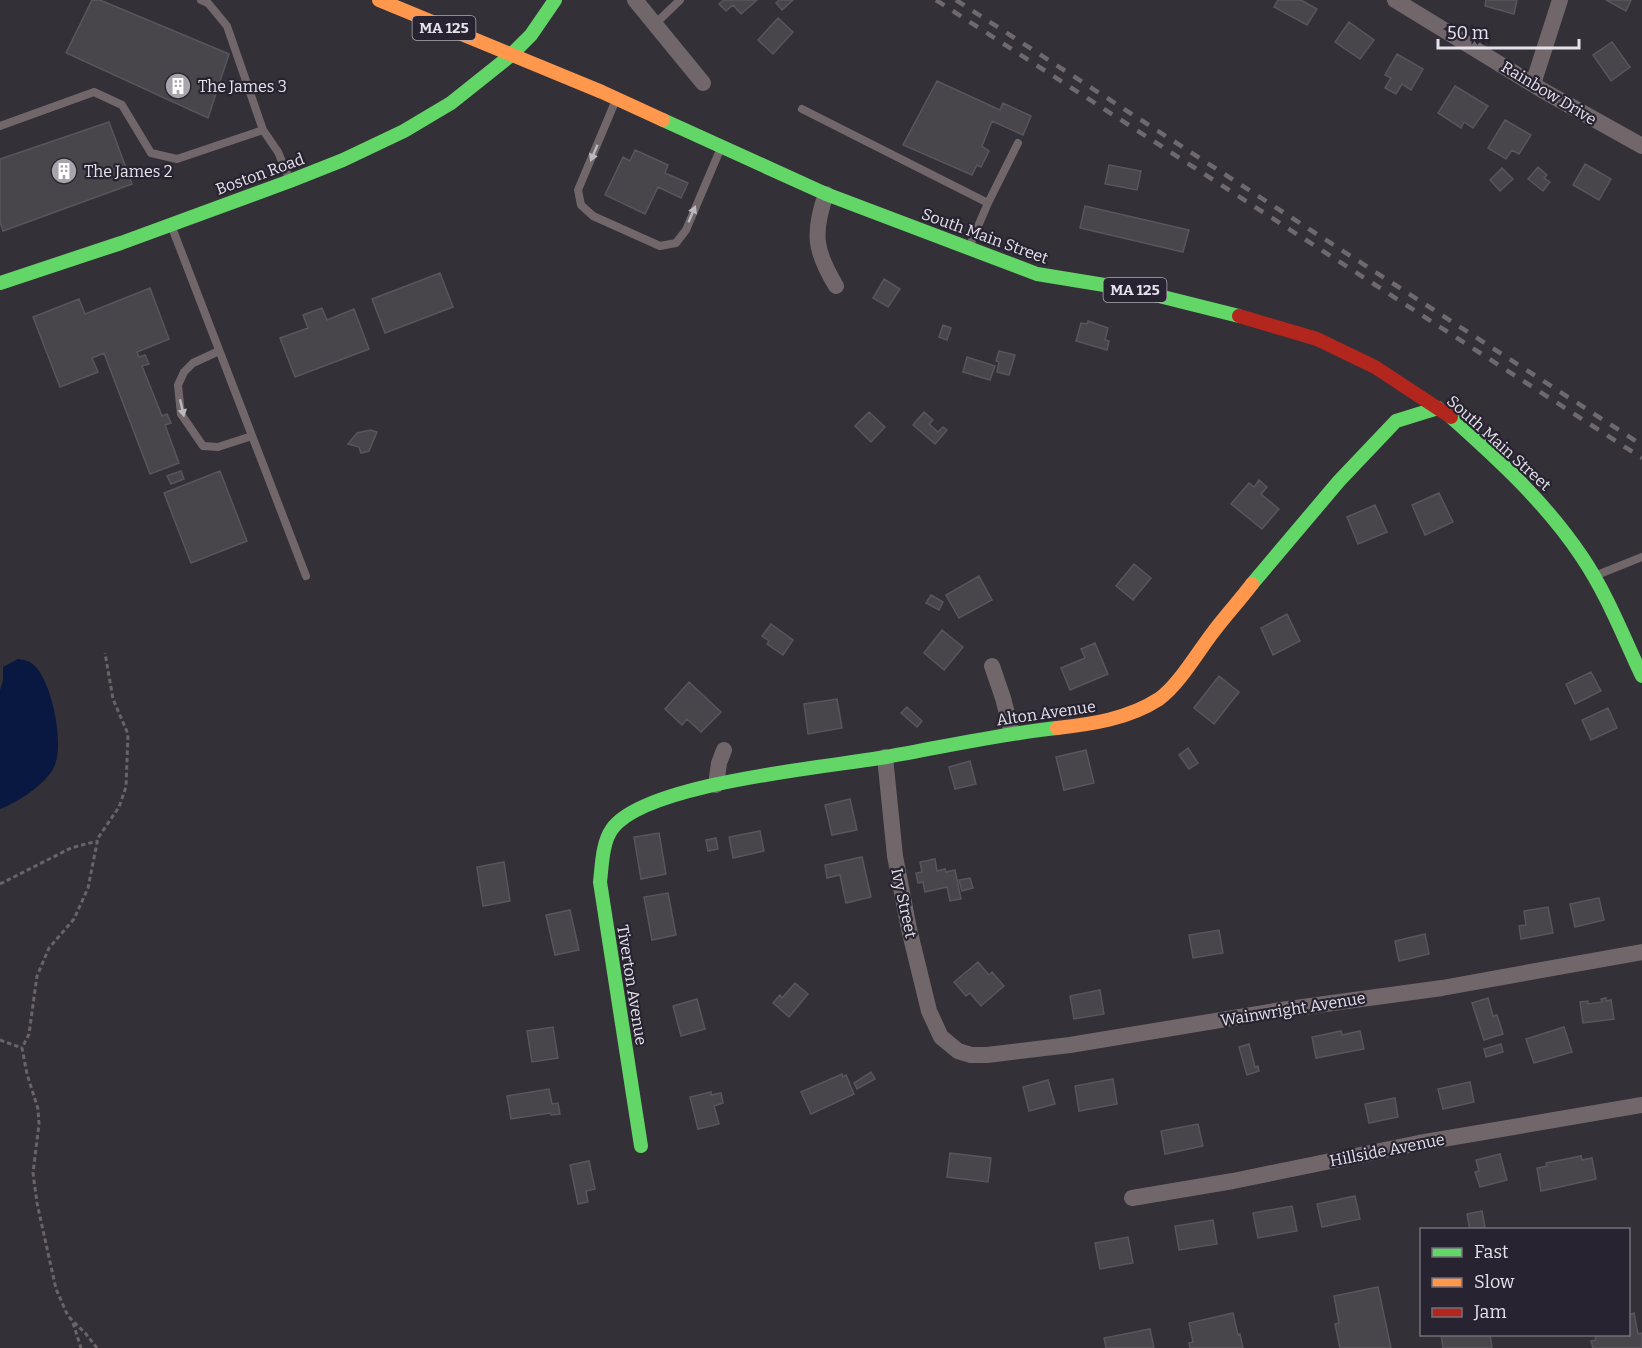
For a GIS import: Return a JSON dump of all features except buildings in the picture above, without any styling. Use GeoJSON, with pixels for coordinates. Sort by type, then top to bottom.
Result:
{"type":"FeatureCollection","features":[{"type":"Feature","properties":{"kind":"street","name":"South Main Street"},"geometry":{"type":"LineString","coordinates":[[379,0],[617,99],[826,195],[1037,274],[1135,290],[1212,307],[1317,339],[1375,367],[1451,417],[1524,484],[1555,519],[1594,576],[1632,644],[1642,676]]}},
{"type":"Feature","properties":{"kind":"street","name":"Boston Road"},"geometry":{"type":"LineString","coordinates":[[0,283],[291,181],[344,160],[404,131],[451,103],[510,56],[531,35],[555,0]]}},
{"type":"Feature","properties":{"kind":"street"},"geometry":{"type":"LineString","coordinates":[[635,0],[703,83]]}},
{"type":"Feature","properties":{"kind":"street","name":"Rainbow Drive"},"geometry":{"type":"LineString","coordinates":[[1395,0],[1533,84],[1642,146]]}},
{"type":"Feature","properties":{"kind":"street"},"geometry":{"type":"LineString","coordinates":[[1533,84],[1560,0]]}},
{"type":"Feature","properties":{"kind":"street"},"geometry":{"type":"LineString","coordinates":[[826,195],[818,218],[817,243],[823,264],[836,286]]}},
{"type":"Feature","properties":{"kind":"street","name":"Alton Avenue"},"geometry":{"type":"LineString","coordinates":[[612,829],[630,814],[651,803],[737,779],[885,757],[1012,734],[1099,723],[1133,712],[1160,698],[1183,673],[1215,629],[1339,481],[1396,421],[1438,408]]}},
{"type":"Feature","properties":{"kind":"street"},"geometry":{"type":"LineString","coordinates":[[992,666],[1012,734]]}},
{"type":"Feature","properties":{"kind":"street"},"geometry":{"type":"LineString","coordinates":[[716,784],[719,763],[724,750]]}},
{"type":"Feature","properties":{"kind":"street","name":"Ivy Street"},"geometry":{"type":"LineString","coordinates":[[885,757],[892,839],[909,928],[929,1011],[937,1030],[946,1042]]}},
{"type":"Feature","properties":{"kind":"street","name":"Tiverton Avenue"},"geometry":{"type":"LineString","coordinates":[[612,829],[604,851],[600,882],[641,1146]]}},
{"type":"Feature","properties":{"kind":"street","name":"Wainwright Avenue"},"geometry":{"type":"LineString","coordinates":[[946,1042],[958,1051],[971,1055],[1042,1049],[1293,1008],[1442,988],[1642,952]]}},
{"type":"Feature","properties":{"kind":"street","name":"Hillside Avenue"},"geometry":{"type":"LineString","coordinates":[[1132,1198],[1233,1181],[1419,1143],[1642,1105]]}},
{"type":"Feature","properties":{"kind":"lane"},"geometry":{"type":"LineString","coordinates":[[201,0],[208,3],[227,26],[263,130],[278,152],[291,181]]}},
{"type":"Feature","properties":{"kind":"lane"},"geometry":{"type":"LineString","coordinates":[[655,24],[680,0]]}},
{"type":"Feature","properties":{"kind":"lane"},"geometry":{"type":"LineString","coordinates":[[0,126],[94,92],[122,105],[151,153],[177,159],[263,130]]}},
{"type":"Feature","properties":{"kind":"lane"},"geometry":{"type":"LineString","coordinates":[[617,99],[578,190],[581,205],[593,216],[660,246],[676,243],[686,230],[721,146]]}},
{"type":"Feature","properties":{"kind":"lane"},"geometry":{"type":"LineString","coordinates":[[802,109],[988,203]]}},
{"type":"Feature","properties":{"kind":"lane"},"geometry":{"type":"LineString","coordinates":[[968,248],[1018,143]]}},
{"type":"Feature","properties":{"kind":"lane"},"geometry":{"type":"LineString","coordinates":[[171,224],[306,576]]}},
{"type":"Feature","properties":{"kind":"lane"},"geometry":{"type":"LineString","coordinates":[[219,351],[193,363],[184,372],[178,384],[181,414],[203,446],[218,447],[252,436]]}},
{"type":"Feature","properties":{"kind":"lane"},"geometry":{"type":"LineString","coordinates":[[1594,576],[1642,557]]}},
{"type":"Feature","properties":{"kind":"path"},"geometry":{"type":"LineString","coordinates":[[97,1348],[68,1316],[56,1289],[37,1203],[33,1173],[39,1124],[38,1109],[22,1048],[29,1034],[37,976],[49,948],[74,919],[88,888],[97,842],[106,824],[119,807],[126,787],[128,734],[113,699],[105,653]]}},
{"type":"Feature","properties":{"kind":"path"},"geometry":{"type":"LineString","coordinates":[[0,884],[71,848],[97,842]]}},
{"type":"Feature","properties":{"kind":"path"},"geometry":{"type":"LineString","coordinates":[[0,1040],[22,1048]]}},
{"type":"Feature","properties":{"kind":"path"},"geometry":{"type":"LineString","coordinates":[[73,1321],[81,1348]]}},
{"type":"Feature","properties":{"kind":"water"},"geometry":{"type":"Polygon","coordinates":[[[18,659],[35,666],[47,686],[55,715],[57,757],[54,767],[45,780],[22,798],[0,809],[0,690],[3,681],[3,667],[18,659]]]}},
{"type":"Feature","properties":{"kind":"railway"},"geometry":{"type":"LineString","coordinates":[[936,0],[1642,458]]}},
{"type":"Feature","properties":{"kind":"railway"},"geometry":{"type":"LineString","coordinates":[[956,0],[1642,445]]}},
{"type":"Feature","properties":{"kind":"traffic: fast"},"geometry":{"type":"LineString","coordinates":[[0,283],[121,243],[290,181],[343,160],[404,131],[451,103],[510,56],[531,35],[555,0]]}},
{"type":"Feature","properties":{"kind":"traffic: fast"},"geometry":{"type":"LineString","coordinates":[[663,120],[826,194],[1037,274],[1135,290],[1239,316]]}},
{"type":"Feature","properties":{"kind":"traffic: fast"},"geometry":{"type":"LineString","coordinates":[[1252,584],[1339,481],[1396,421],[1438,408]]}},
{"type":"Feature","properties":{"kind":"traffic: fast"},"geometry":{"type":"LineString","coordinates":[[1451,417],[1521,483],[1568,537],[1599,586],[1642,676]]}},
{"type":"Feature","properties":{"kind":"traffic: fast"},"geometry":{"type":"LineString","coordinates":[[641,1146],[600,882],[604,848],[612,829],[631,813],[660,800],[698,789],[783,772],[1057,728]]}},
{"type":"Feature","properties":{"kind":"traffic: slow"},"geometry":{"type":"LineString","coordinates":[[379,0],[602,92],[663,120]]}},
{"type":"Feature","properties":{"kind":"traffic: slow"},"geometry":{"type":"LineString","coordinates":[[1057,728],[1122,716],[1159,699],[1181,676],[1252,584]]}},
{"type":"Feature","properties":{"kind":"traffic: jam"},"geometry":{"type":"LineString","coordinates":[[1239,316],[1317,339],[1375,367],[1451,417]]}},
{"type":"Feature","properties":{"kind":"place","name":"The James 3"},"geometry":{"type":"Point","coordinates":[178,86]}},
{"type":"Feature","properties":{"kind":"place","name":"The James 2"},"geometry":{"type":"Point","coordinates":[64,171]}}]}
